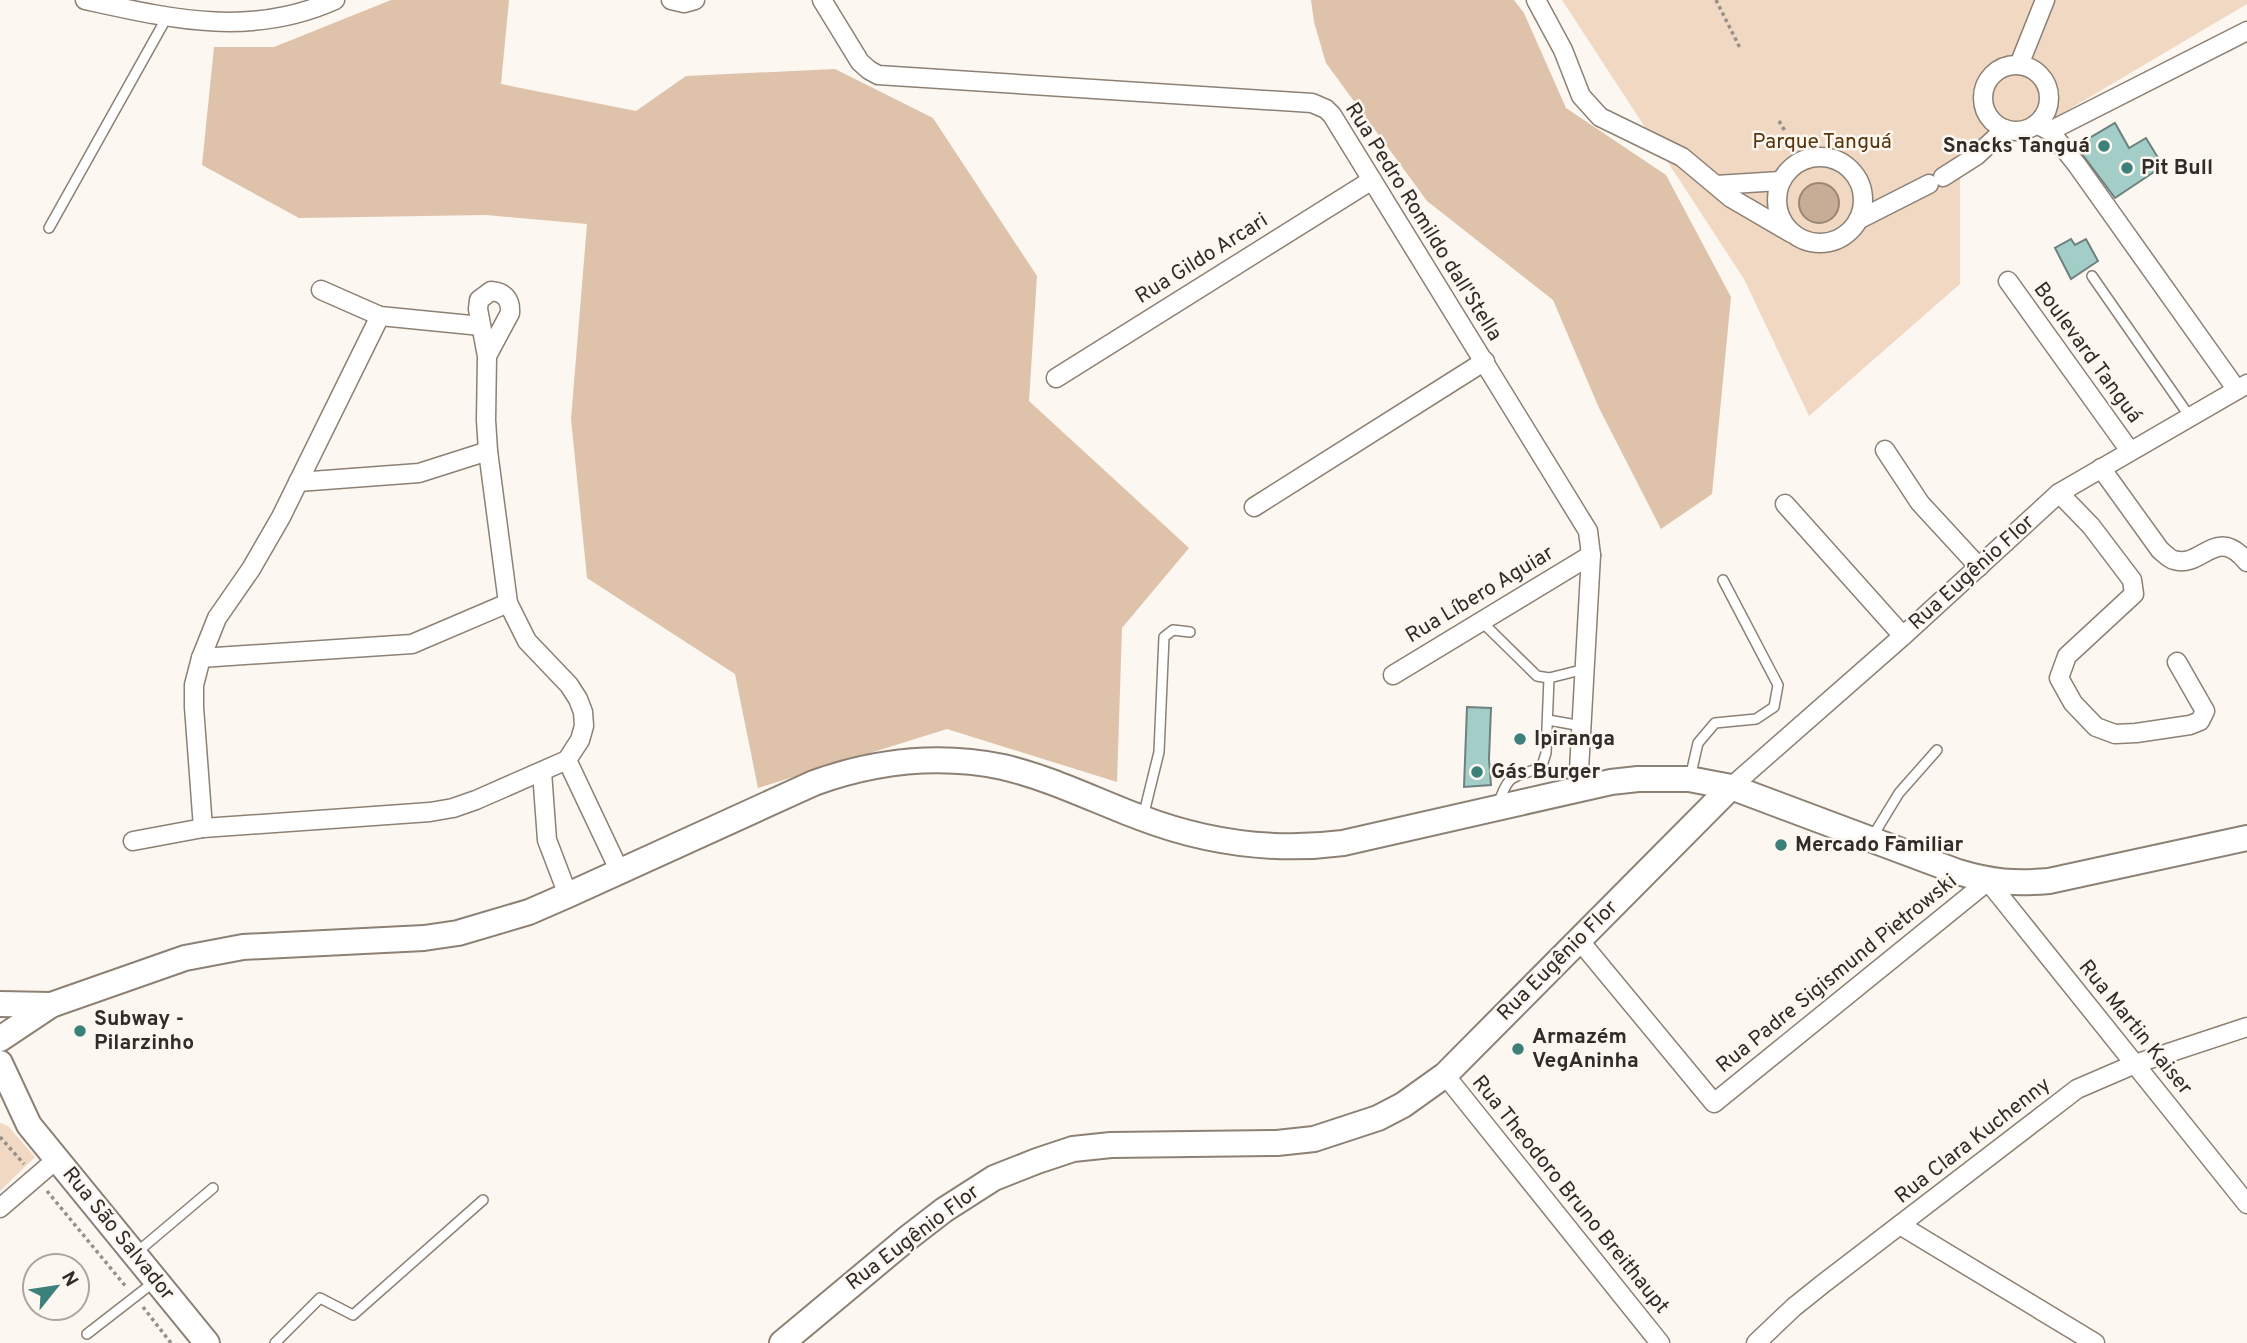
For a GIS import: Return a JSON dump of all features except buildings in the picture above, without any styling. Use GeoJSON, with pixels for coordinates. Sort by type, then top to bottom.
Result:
{"type":"FeatureCollection","features":[{"type":"Feature","properties":{"kind":"main road"},"geometry":{"type":"LineString","coordinates":[[0,1038],[51,1005],[154,967],[216,951],[424,938],[458,933],[529,912],[814,783],[848,771],[927,760],[1003,767],[1031,775],[1142,819],[1198,836],[1267,846],[1318,846],[1369,838],[1578,789],[1638,779],[1689,779],[1731,787],[1958,873],[1988,881],[2018,884],[2049,881],[2247,838]]}},
{"type":"Feature","properties":{"kind":"main road","name":"Rua Eugênio Flor"},"geometry":{"type":"LineString","coordinates":[[782,1343],[955,1202],[994,1178],[1037,1161],[1073,1149],[1111,1145],[1277,1143],[1314,1139],[1378,1118],[1403,1105],[1445,1076],[1731,787]]}},
{"type":"Feature","properties":{"kind":"main road"},"geometry":{"type":"LineString","coordinates":[[0,1004],[51,1005]]}},
{"type":"Feature","properties":{"kind":"main road","name":"Rua São Salvador"},"geometry":{"type":"LineString","coordinates":[[0,1063],[29,1125]]}},
{"type":"Feature","properties":{"kind":"main road","name":"Rua São Salvador"},"geometry":{"type":"LineString","coordinates":[[0,1103],[29,1125],[206,1343]]}},
{"type":"Feature","properties":{"kind":"street"},"geometry":{"type":"LineString","coordinates":[[85,0],[167,17],[221,22],[265,21],[288,17],[335,0]]}},
{"type":"Feature","properties":{"kind":"street"},"geometry":{"type":"LineString","coordinates":[[671,0],[684,3],[695,0]]}},
{"type":"Feature","properties":{"kind":"street","name":"Rua Pedro Romildo dall'Stella"},"geometry":{"type":"LineString","coordinates":[[822,0],[860,62],[878,75],[1318,105],[1332,115],[1588,531],[1591,555],[1578,789]]}},
{"type":"Feature","properties":{"kind":"street"},"geometry":{"type":"LineString","coordinates":[[1536,0],[1563,50],[1581,96],[1600,117],[1682,157],[1731,198],[1791,233],[1805,241],[1836,241],[1849,232],[1858,220],[1863,205],[1862,189],[1856,175],[1844,164],[1830,157],[1815,156],[1800,161],[1787,170],[1776,194],[1781,220],[1791,233]]}},
{"type":"Feature","properties":{"kind":"street"},"geometry":{"type":"LineString","coordinates":[[2019,65],[2045,0]]}},
{"type":"Feature","properties":{"kind":"street"},"geometry":{"type":"LineString","coordinates":[[2242,387],[2077,165],[2043,128],[2043,117],[2048,108],[2048,88],[2039,74],[2030,68],[2010,65],[1993,74],[1984,90],[1985,109],[1997,124],[2015,131],[2043,128],[2247,31]]}},
{"type":"Feature","properties":{"kind":"street"},"geometry":{"type":"LineString","coordinates":[[1858,220],[1936,181],[1976,156],[2005,129]]}},
{"type":"Feature","properties":{"kind":"street","name":"Rua Gildo Arcari"},"geometry":{"type":"LineString","coordinates":[[1056,378],[1372,180]]}},
{"type":"Feature","properties":{"kind":"street"},"geometry":{"type":"LineString","coordinates":[[1716,185],[1780,181]]}},
{"type":"Feature","properties":{"kind":"street","name":"Boulevard Tanguá"},"geometry":{"type":"LineString","coordinates":[[2008,281],[2130,451]]}},
{"type":"Feature","properties":{"kind":"street"},"geometry":{"type":"LineString","coordinates":[[321,290],[380,316],[481,326]]}},
{"type":"Feature","properties":{"kind":"street"},"geometry":{"type":"LineString","coordinates":[[133,841],[203,828],[430,812],[453,808],[567,760],[580,740],[584,726],[583,712],[569,685],[527,641],[508,603],[488,451],[487,356],[478,309],[479,300],[491,291],[500,292],[506,297],[510,313],[487,356]]}},
{"type":"Feature","properties":{"kind":"street"},"geometry":{"type":"LineString","coordinates":[[203,828],[194,707],[194,685],[201,658],[217,618],[268,541],[380,316]]}},
{"type":"Feature","properties":{"kind":"street"},"geometry":{"type":"LineString","coordinates":[[1254,507],[1485,361]]}},
{"type":"Feature","properties":{"kind":"street","name":"Rua Eugênio Flor"},"geometry":{"type":"LineString","coordinates":[[1731,787],[1903,636],[2059,493],[2242,387]]}},
{"type":"Feature","properties":{"kind":"street"},"geometry":{"type":"LineString","coordinates":[[1885,450],[1920,503],[1979,567]]}},
{"type":"Feature","properties":{"kind":"street"},"geometry":{"type":"LineString","coordinates":[[298,482],[405,476],[436,469],[488,451]]}},
{"type":"Feature","properties":{"kind":"street"},"geometry":{"type":"LineString","coordinates":[[2101,468],[2160,550],[2172,560],[2183,561],[2214,548],[2228,546],[2239,552],[2247,562]]}},
{"type":"Feature","properties":{"kind":"street"},"geometry":{"type":"LineString","coordinates":[[2059,493],[2091,526],[2132,580],[2134,594],[2067,656],[2059,678],[2073,703],[2096,727],[2115,734],[2190,725],[2200,721],[2205,711],[2177,662]]}},
{"type":"Feature","properties":{"kind":"street"},"geometry":{"type":"LineString","coordinates":[[1785,504],[1903,636]]}},
{"type":"Feature","properties":{"kind":"street","name":"Rua Líbero Aguiar"},"geometry":{"type":"LineString","coordinates":[[1393,674],[1591,555]]}},
{"type":"Feature","properties":{"kind":"street"},"geometry":{"type":"LineString","coordinates":[[201,658],[412,644],[508,603]]}},
{"type":"Feature","properties":{"kind":"street"},"geometry":{"type":"LineString","coordinates":[[567,760],[620,872]]}},
{"type":"Feature","properties":{"kind":"street"},"geometry":{"type":"LineString","coordinates":[[542,772],[547,840],[568,895]]}},
{"type":"Feature","properties":{"kind":"street","name":"Rua Padre Sigismund Pietrowski"},"geometry":{"type":"LineString","coordinates":[[1578,940],[1714,1103],[1988,881]]}},
{"type":"Feature","properties":{"kind":"street","name":"Rua Martin Kaiser"},"geometry":{"type":"LineString","coordinates":[[1988,881],[2247,1204]]}},
{"type":"Feature","properties":{"kind":"street","name":"Rua Clara Kuchenny"},"geometry":{"type":"LineString","coordinates":[[1756,1343],[1804,1299],[2077,1089],[2135,1064],[2247,1027]]}},
{"type":"Feature","properties":{"kind":"street","name":"Rua Theodoro Bruno Breithaupt"},"geometry":{"type":"LineString","coordinates":[[1445,1076],[1660,1343]]}},
{"type":"Feature","properties":{"kind":"street"},"geometry":{"type":"LineString","coordinates":[[0,1208],[57,1159]]}},
{"type":"Feature","properties":{"kind":"street"},"geometry":{"type":"LineString","coordinates":[[1900,1225],[2095,1343]]}},
{"type":"Feature","properties":{"kind":"lane"},"geometry":{"type":"LineString","coordinates":[[49,228],[167,17]]}},
{"type":"Feature","properties":{"kind":"lane"},"geometry":{"type":"LineString","coordinates":[[2092,276],[2190,416]]}},
{"type":"Feature","properties":{"kind":"lane"},"geometry":{"type":"LineString","coordinates":[[1689,779],[1698,743],[1715,723],[1756,719],[1774,707],[1777,685],[1723,580]]}},
{"type":"Feature","properties":{"kind":"lane"},"geometry":{"type":"LineString","coordinates":[[1481,621],[1537,676],[1549,678],[1585,669]]}},
{"type":"Feature","properties":{"kind":"lane"},"geometry":{"type":"LineString","coordinates":[[1142,819],[1159,752],[1164,636],[1173,630],[1190,632]]}},
{"type":"Feature","properties":{"kind":"lane"},"geometry":{"type":"LineString","coordinates":[[1497,807],[1505,784],[1517,775],[1542,766],[1546,753],[1549,678]]}},
{"type":"Feature","properties":{"kind":"lane"},"geometry":{"type":"LineString","coordinates":[[1548,720],[1582,726]]}},
{"type":"Feature","properties":{"kind":"lane"},"geometry":{"type":"LineString","coordinates":[[1870,840],[1899,793],[1937,750]]}},
{"type":"Feature","properties":{"kind":"lane"},"geometry":{"type":"LineString","coordinates":[[134,1254],[213,1188]]}},
{"type":"Feature","properties":{"kind":"lane"},"geometry":{"type":"LineString","coordinates":[[275,1343],[320,1298],[353,1315],[483,1200]]}},
{"type":"Feature","properties":{"kind":"lane"},"geometry":{"type":"LineString","coordinates":[[87,1334],[156,1280]]}},
{"type":"Feature","properties":{"kind":"path"},"geometry":{"type":"LineString","coordinates":[[1716,0],[1741,50]]}},
{"type":"Feature","properties":{"kind":"path"},"geometry":{"type":"LineString","coordinates":[[1779,121],[1785,131]]}},
{"type":"Feature","properties":{"kind":"path"},"geometry":{"type":"LineString","coordinates":[[0,1137],[171,1343]]}},
{"type":"Feature","properties":{"kind":"green space","name":"Parque Tanguá"},"geometry":{"type":"Polygon","coordinates":[[[1562,0],[2247,0],[2247,4],[1960,174],[1960,284],[1809,416],[1744,279],[1562,0]]]}},
{"type":"Feature","properties":{"kind":"green space"},"geometry":{"type":"Polygon","coordinates":[[[0,1123],[8,1126],[35,1157],[0,1191],[0,1123]]]}},
{"type":"Feature","properties":{"kind":"shaded area"},"geometry":{"type":"Polygon","coordinates":[[[391,0],[509,0],[501,84],[636,111],[686,76],[835,69],[933,118],[1037,276],[1029,401],[1189,548],[1122,628],[1117,782],[947,729],[758,788],[735,674],[587,578],[571,419],[587,224],[486,215],[299,218],[202,165],[214,47],[274,47],[391,0]]]}},
{"type":"Feature","properties":{"kind":"shaded area"},"geometry":{"type":"Polygon","coordinates":[[[1311,0],[1514,0],[1524,13],[1566,108],[1666,175],[1731,297],[1712,494],[1661,529],[1599,408],[1553,300],[1427,201],[1326,63],[1314,22],[1311,0]]]}},
{"type":"Feature","properties":{"kind":"shaded area"},"geometry":{"type":"Polygon","coordinates":[[[1819,183],[1827,184],[1833,189],[1838,195],[1838,211],[1833,217],[1827,222],[1819,223],[1811,222],[1805,217],[1800,211],[1799,203],[1800,195],[1805,189],[1811,184],[1819,183]]]}},
{"type":"Feature","properties":{"kind":"place","name":"Snacks Tanguá"},"geometry":{"type":"Point","coordinates":[2104,146]}},
{"type":"Feature","properties":{"kind":"place","name":"Pit Bull"},"geometry":{"type":"Point","coordinates":[2127,168]}},
{"type":"Feature","properties":{"kind":"place","name":"Ipiranga"},"geometry":{"type":"Point","coordinates":[1520,739]}},
{"type":"Feature","properties":{"kind":"place","name":"Gás Burger"},"geometry":{"type":"Point","coordinates":[1477,772]}},
{"type":"Feature","properties":{"kind":"place","name":"Mercado Familiar"},"geometry":{"type":"Point","coordinates":[1781,845]}},
{"type":"Feature","properties":{"kind":"place","name":"Subway - Pilarzinho"},"geometry":{"type":"Point","coordinates":[80,1031]}},
{"type":"Feature","properties":{"kind":"place","name":"Armazém VegAninha"},"geometry":{"type":"Point","coordinates":[1518,1049]}}]}
